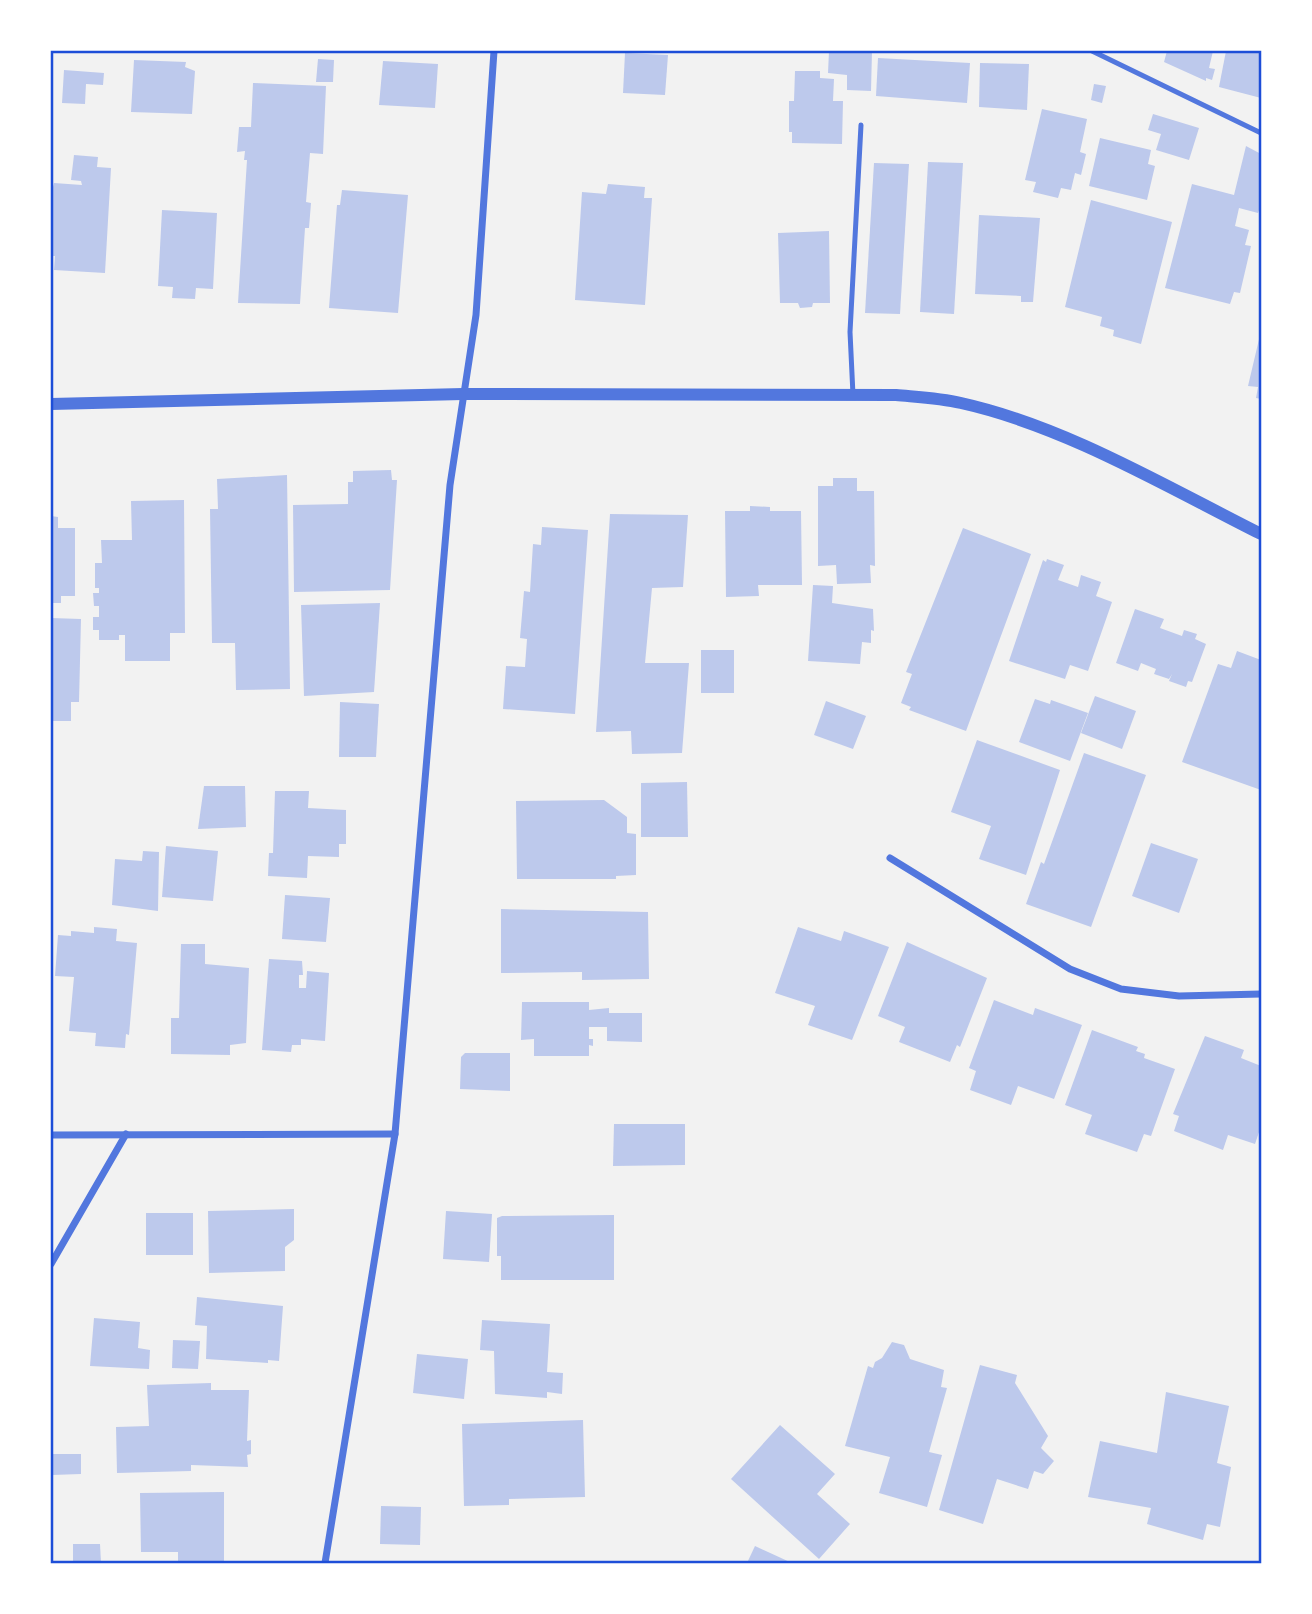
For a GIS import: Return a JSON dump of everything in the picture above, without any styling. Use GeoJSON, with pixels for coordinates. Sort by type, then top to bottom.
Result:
{"type":"FeatureCollection","features":[{"type":"Feature","properties":{"kind":"street"},"geometry":{"type":"LineString","coordinates":[[325,1563],[395,1134],[450,485],[476,315],[494,51]]}},
{"type":"Feature","properties":{"kind":"street"},"geometry":{"type":"LineString","coordinates":[[51,404],[463,394],[896,395],[959,403],[1020,420],[1129,468],[1261,534]]}},
{"type":"Feature","properties":{"kind":"street"},"geometry":{"type":"LineString","coordinates":[[890,858],[1070,970],[1121,989],[1179,996],[1261,994]]}},
{"type":"Feature","properties":{"kind":"street"},"geometry":{"type":"LineString","coordinates":[[51,1264],[126,1133]]}},
{"type":"Feature","properties":{"kind":"street"},"geometry":{"type":"LineString","coordinates":[[51,1135],[395,1134]]}},
{"type":"Feature","properties":{"kind":"lane"},"geometry":{"type":"LineString","coordinates":[[1092,51],[1261,133]]}},
{"type":"Feature","properties":{"kind":"lane"},"geometry":{"type":"LineString","coordinates":[[853,395],[850,332],[861,125]]}},
{"type":"Feature","properties":{"kind":"building"},"geometry":{"type":"Polygon","coordinates":[[[829,51],[872,51],[871,91],[847,90],[847,75],[828,73],[829,51]]]}},
{"type":"Feature","properties":{"kind":"building"},"geometry":{"type":"Polygon","coordinates":[[[1167,51],[1213,51],[1209,68],[1215,69],[1212,80],[1206,78],[1206,81],[1164,62],[1167,51]]]}},
{"type":"Feature","properties":{"kind":"building"},"geometry":{"type":"Polygon","coordinates":[[[1226,51],[1261,51],[1261,98],[1219,87],[1226,51]]]}},
{"type":"Feature","properties":{"kind":"building"},"geometry":{"type":"Polygon","coordinates":[[[625,53],[668,55],[665,95],[623,93],[625,53]]]}},
{"type":"Feature","properties":{"kind":"building"},"geometry":{"type":"Polygon","coordinates":[[[878,58],[970,63],[967,103],[876,96],[878,58]]]}},
{"type":"Feature","properties":{"kind":"building"},"geometry":{"type":"Polygon","coordinates":[[[318,59],[334,60],[333,82],[316,82],[318,59]]]}},
{"type":"Feature","properties":{"kind":"building"},"geometry":{"type":"Polygon","coordinates":[[[134,60],[186,62],[185,67],[195,71],[192,114],[131,112],[134,60]]]}},
{"type":"Feature","properties":{"kind":"building"},"geometry":{"type":"Polygon","coordinates":[[[383,61],[438,64],[435,108],[379,105],[383,61]]]}},
{"type":"Feature","properties":{"kind":"building"},"geometry":{"type":"Polygon","coordinates":[[[980,63],[1029,64],[1027,110],[979,107],[980,63]]]}},
{"type":"Feature","properties":{"kind":"building"},"geometry":{"type":"Polygon","coordinates":[[[64,70],[104,73],[103,85],[86,84],[85,104],[62,103],[64,70]]]}},
{"type":"Feature","properties":{"kind":"building"},"geometry":{"type":"Polygon","coordinates":[[[795,71],[820,71],[820,78],[834,79],[833,101],[843,101],[842,144],[792,143],[792,132],[789,132],[789,101],[794,101],[795,71]]]}},
{"type":"Feature","properties":{"kind":"building"},"geometry":{"type":"Polygon","coordinates":[[[253,83],[326,86],[323,154],[310,153],[306,202],[311,203],[309,228],[305,228],[300,304],[238,303],[247,160],[244,160],[245,151],[237,152],[239,127],[251,127],[253,83]]]}},
{"type":"Feature","properties":{"kind":"building"},"geometry":{"type":"Polygon","coordinates":[[[1094,84],[1106,86],[1102,103],[1091,100],[1094,84]]]}},
{"type":"Feature","properties":{"kind":"building"},"geometry":{"type":"Polygon","coordinates":[[[1042,109],[1087,119],[1080,152],[1086,154],[1081,175],[1075,173],[1071,190],[1061,188],[1058,198],[1033,192],[1036,182],[1025,180],[1042,109]]]}},
{"type":"Feature","properties":{"kind":"building"},"geometry":{"type":"Polygon","coordinates":[[[1153,114],[1199,128],[1189,160],[1156,150],[1161,134],[1148,130],[1153,114]]]}},
{"type":"Feature","properties":{"kind":"building"},"geometry":{"type":"Polygon","coordinates":[[[1100,138],[1151,150],[1148,164],[1155,166],[1147,200],[1089,186],[1100,138]]]}},
{"type":"Feature","properties":{"kind":"building"},"geometry":{"type":"Polygon","coordinates":[[[1246,146],[1261,154],[1261,205],[1258,213],[1239,208],[1235,226],[1249,230],[1245,245],[1251,246],[1240,293],[1234,292],[1230,304],[1165,288],[1192,184],[1234,195],[1246,146]]]}},
{"type":"Feature","properties":{"kind":"building"},"geometry":{"type":"Polygon","coordinates":[[[74,155],[98,157],[97,167],[111,168],[105,273],[54,270],[55,256],[51,256],[51,195],[54,183],[82,185],[81,181],[71,180],[74,155]]]}},
{"type":"Feature","properties":{"kind":"building"},"geometry":{"type":"Polygon","coordinates":[[[928,162],[963,163],[954,314],[920,312],[928,162]]]}},
{"type":"Feature","properties":{"kind":"building"},"geometry":{"type":"Polygon","coordinates":[[[874,163],[909,164],[900,314],[865,313],[874,163]]]}},
{"type":"Feature","properties":{"kind":"building"},"geometry":{"type":"Polygon","coordinates":[[[608,184],[645,187],[644,198],[652,198],[645,305],[575,300],[582,192],[606,194],[608,184]]]}},
{"type":"Feature","properties":{"kind":"building"},"geometry":{"type":"Polygon","coordinates":[[[342,190],[408,195],[398,313],[329,308],[337,205],[340,205],[342,190]]]}},
{"type":"Feature","properties":{"kind":"building"},"geometry":{"type":"Polygon","coordinates":[[[1091,200],[1172,222],[1141,344],[1113,336],[1114,330],[1100,326],[1102,317],[1065,307],[1091,200]]]}},
{"type":"Feature","properties":{"kind":"building"},"geometry":{"type":"Polygon","coordinates":[[[162,210],[217,213],[213,289],[196,288],[195,299],[172,298],[173,287],[158,286],[162,210]]]}},
{"type":"Feature","properties":{"kind":"building"},"geometry":{"type":"Polygon","coordinates":[[[979,215],[1040,218],[1033,302],[1021,302],[1021,296],[975,294],[979,215]]]}},
{"type":"Feature","properties":{"kind":"building"},"geometry":{"type":"Polygon","coordinates":[[[829,231],[830,303],[813,303],[812,307],[800,308],[798,303],[780,303],[778,233],[829,231]]]}},
{"type":"Feature","properties":{"kind":"building"},"geometry":{"type":"Polygon","coordinates":[[[1260,335],[1261,399],[1256,398],[1258,387],[1248,386],[1260,335]]]}},
{"type":"Feature","properties":{"kind":"building"},"geometry":{"type":"Polygon","coordinates":[[[391,470],[392,480],[397,480],[390,590],[294,592],[293,505],[348,504],[348,482],[353,482],[353,471],[391,470]]]}},
{"type":"Feature","properties":{"kind":"building"},"geometry":{"type":"Polygon","coordinates":[[[287,475],[290,689],[236,690],[235,643],[212,643],[210,509],[218,509],[217,479],[287,475]]]}},
{"type":"Feature","properties":{"kind":"building"},"geometry":{"type":"Polygon","coordinates":[[[833,478],[857,478],[857,491],[874,491],[875,566],[870,565],[871,583],[837,584],[836,565],[818,566],[818,486],[833,486],[833,478]]]}},
{"type":"Feature","properties":{"kind":"building"},"geometry":{"type":"Polygon","coordinates":[[[184,500],[185,633],[170,633],[170,661],[125,661],[125,635],[119,635],[119,640],[99,640],[99,630],[93,630],[93,617],[99,617],[99,606],[94,606],[93,593],[99,593],[99,588],[95,588],[95,563],[102,563],[101,540],[132,540],[131,501],[184,500]]]}},
{"type":"Feature","properties":{"kind":"building"},"geometry":{"type":"Polygon","coordinates":[[[750,506],[770,507],[770,511],[801,511],[802,585],[758,585],[759,596],[726,597],[725,511],[750,511],[750,506]]]}},
{"type":"Feature","properties":{"kind":"building"},"geometry":{"type":"Polygon","coordinates":[[[610,514],[688,515],[683,587],[652,588],[645,663],[689,663],[682,753],[632,754],[631,731],[596,732],[610,514]]]}},
{"type":"Feature","properties":{"kind":"building"},"geometry":{"type":"Polygon","coordinates":[[[51,516],[58,517],[58,528],[75,528],[75,596],[61,596],[61,603],[51,603],[51,516]]]}},
{"type":"Feature","properties":{"kind":"building"},"geometry":{"type":"Polygon","coordinates":[[[542,527],[588,530],[575,714],[503,709],[506,666],[525,667],[527,639],[520,638],[524,591],[530,592],[533,544],[541,545],[542,527]]]}},
{"type":"Feature","properties":{"kind":"building"},"geometry":{"type":"Polygon","coordinates":[[[963,528],[1031,554],[966,731],[909,710],[911,707],[901,703],[912,674],[906,672],[963,528]]]}},
{"type":"Feature","properties":{"kind":"building"},"geometry":{"type":"Polygon","coordinates":[[[1047,559],[1064,565],[1058,580],[1078,587],[1081,575],[1101,582],[1096,596],[1112,602],[1088,671],[1070,665],[1065,679],[1009,661],[1043,560],[1046,562],[1047,559]]]}},
{"type":"Feature","properties":{"kind":"building"},"geometry":{"type":"Polygon","coordinates":[[[813,585],[833,586],[832,603],[873,609],[874,631],[871,630],[871,643],[862,642],[860,664],[808,661],[813,585]]]}},
{"type":"Feature","properties":{"kind":"building"},"geometry":{"type":"Polygon","coordinates":[[[380,603],[374,692],[304,696],[301,605],[380,603]]]}},
{"type":"Feature","properties":{"kind":"building"},"geometry":{"type":"Polygon","coordinates":[[[1135,609],[1164,619],[1160,628],[1182,636],[1184,630],[1197,634],[1195,639],[1206,644],[1192,682],[1188,681],[1186,687],[1169,681],[1172,674],[1169,679],[1154,674],[1156,669],[1141,663],[1138,671],[1116,663],[1135,609]]]}},
{"type":"Feature","properties":{"kind":"building"},"geometry":{"type":"Polygon","coordinates":[[[51,618],[81,619],[79,702],[71,702],[71,721],[51,721],[51,618]]]}},
{"type":"Feature","properties":{"kind":"building"},"geometry":{"type":"Polygon","coordinates":[[[701,650],[734,650],[734,693],[701,693],[701,650]]]}},
{"type":"Feature","properties":{"kind":"building"},"geometry":{"type":"Polygon","coordinates":[[[1237,651],[1261,660],[1261,790],[1182,762],[1218,664],[1231,668],[1237,651]]]}},
{"type":"Feature","properties":{"kind":"building"},"geometry":{"type":"Polygon","coordinates":[[[1095,696],[1136,711],[1122,749],[1081,733],[1095,696]]]}},
{"type":"Feature","properties":{"kind":"building"},"geometry":{"type":"Polygon","coordinates":[[[1035,699],[1050,704],[1051,700],[1088,713],[1070,761],[1019,742],[1035,699]]]}},
{"type":"Feature","properties":{"kind":"building"},"geometry":{"type":"Polygon","coordinates":[[[826,701],[866,716],[853,749],[814,735],[826,701]]]}},
{"type":"Feature","properties":{"kind":"building"},"geometry":{"type":"Polygon","coordinates":[[[340,702],[379,704],[376,757],[339,757],[340,702]]]}},
{"type":"Feature","properties":{"kind":"building"},"geometry":{"type":"Polygon","coordinates":[[[977,740],[1060,770],[1026,875],[979,859],[991,826],[951,812],[977,740]]]}},
{"type":"Feature","properties":{"kind":"building"},"geometry":{"type":"Polygon","coordinates":[[[1084,753],[1146,775],[1091,927],[1026,904],[1041,862],[1044,864],[1084,753]]]}},
{"type":"Feature","properties":{"kind":"building"},"geometry":{"type":"Polygon","coordinates":[[[687,782],[688,837],[641,837],[641,783],[687,782]]]}},
{"type":"Feature","properties":{"kind":"building"},"geometry":{"type":"Polygon","coordinates":[[[204,786],[245,786],[246,827],[198,829],[204,786]]]}},
{"type":"Feature","properties":{"kind":"building"},"geometry":{"type":"Polygon","coordinates":[[[275,791],[309,791],[308,808],[346,810],[346,844],[339,844],[339,857],[308,856],[307,878],[268,876],[269,853],[273,853],[275,791]]]}},
{"type":"Feature","properties":{"kind":"building"},"geometry":{"type":"Polygon","coordinates":[[[604,800],[627,817],[627,833],[636,834],[636,875],[616,876],[616,879],[517,879],[516,801],[604,800]]]}},
{"type":"Feature","properties":{"kind":"building"},"geometry":{"type":"Polygon","coordinates":[[[1151,843],[1198,859],[1179,913],[1132,896],[1151,843]]]}},
{"type":"Feature","properties":{"kind":"building"},"geometry":{"type":"Polygon","coordinates":[[[166,846],[218,851],[213,901],[162,897],[166,846]]]}},
{"type":"Feature","properties":{"kind":"building"},"geometry":{"type":"Polygon","coordinates":[[[143,851],[159,852],[158,911],[112,905],[115,859],[142,861],[143,851]]]}},
{"type":"Feature","properties":{"kind":"building"},"geometry":{"type":"Polygon","coordinates":[[[285,895],[330,898],[326,942],[282,939],[285,895]]]}},
{"type":"Feature","properties":{"kind":"building"},"geometry":{"type":"Polygon","coordinates":[[[501,909],[648,912],[649,979],[582,980],[582,972],[501,973],[501,909]]]}},
{"type":"Feature","properties":{"kind":"building"},"geometry":{"type":"Polygon","coordinates":[[[94,927],[117,929],[116,941],[137,943],[129,1035],[126,1034],[125,1048],[95,1046],[96,1033],[69,1031],[74,977],[55,976],[58,935],[71,936],[71,931],[94,933],[94,927]]]}},
{"type":"Feature","properties":{"kind":"building"},"geometry":{"type":"Polygon","coordinates":[[[798,927],[841,941],[844,931],[889,947],[852,1040],[808,1025],[815,1006],[775,993],[798,927]]]}},
{"type":"Feature","properties":{"kind":"building"},"geometry":{"type":"Polygon","coordinates":[[[907,942],[987,978],[960,1047],[957,1045],[950,1062],[899,1042],[905,1027],[878,1016],[907,942]]]}},
{"type":"Feature","properties":{"kind":"building"},"geometry":{"type":"Polygon","coordinates":[[[181,944],[205,944],[205,964],[249,968],[246,1043],[230,1045],[230,1055],[171,1054],[171,1018],[179,1018],[181,944]]]}},
{"type":"Feature","properties":{"kind":"building"},"geometry":{"type":"Polygon","coordinates":[[[269,959],[302,961],[303,975],[299,975],[299,988],[306,988],[307,971],[329,973],[325,1041],[301,1039],[301,1045],[292,1045],[291,1052],[262,1050],[269,959]]]}},
{"type":"Feature","properties":{"kind":"building"},"geometry":{"type":"Polygon","coordinates":[[[994,1000],[1033,1015],[1035,1008],[1082,1025],[1054,1099],[1018,1086],[1011,1105],[970,1090],[976,1071],[969,1068],[994,1000]]]}},
{"type":"Feature","properties":{"kind":"building"},"geometry":{"type":"Polygon","coordinates":[[[522,1002],[589,1002],[589,1010],[609,1008],[609,1013],[642,1013],[642,1042],[607,1041],[607,1027],[589,1027],[589,1039],[593,1039],[593,1046],[589,1045],[589,1056],[534,1056],[534,1039],[521,1040],[522,1002]]]}},
{"type":"Feature","properties":{"kind":"building"},"geometry":{"type":"Polygon","coordinates":[[[1092,1030],[1138,1047],[1136,1051],[1145,1054],[1144,1058],[1175,1069],[1151,1136],[1144,1134],[1137,1152],[1085,1134],[1092,1115],[1065,1105],[1092,1030]]]}},
{"type":"Feature","properties":{"kind":"building"},"geometry":{"type":"Polygon","coordinates":[[[1205,1036],[1244,1050],[1241,1058],[1261,1066],[1261,1126],[1255,1144],[1228,1135],[1223,1150],[1174,1131],[1179,1116],[1173,1114],[1205,1036]]]}},
{"type":"Feature","properties":{"kind":"building"},"geometry":{"type":"Polygon","coordinates":[[[465,1053],[510,1053],[510,1091],[460,1089],[461,1057],[465,1053]]]}},
{"type":"Feature","properties":{"kind":"building"},"geometry":{"type":"Polygon","coordinates":[[[614,1124],[685,1124],[685,1165],[613,1166],[614,1124]]]}},
{"type":"Feature","properties":{"kind":"building"},"geometry":{"type":"Polygon","coordinates":[[[294,1209],[294,1240],[285,1247],[285,1271],[209,1273],[208,1211],[294,1209]]]}},
{"type":"Feature","properties":{"kind":"building"},"geometry":{"type":"Polygon","coordinates":[[[446,1211],[492,1214],[489,1262],[443,1259],[446,1211]]]}},
{"type":"Feature","properties":{"kind":"building"},"geometry":{"type":"Polygon","coordinates":[[[146,1213],[193,1213],[193,1255],[146,1255],[146,1213]]]}},
{"type":"Feature","properties":{"kind":"building"},"geometry":{"type":"Polygon","coordinates":[[[614,1215],[614,1280],[501,1280],[501,1256],[497,1256],[497,1218],[614,1215]]]}},
{"type":"Feature","properties":{"kind":"building"},"geometry":{"type":"Polygon","coordinates":[[[197,1297],[283,1306],[279,1361],[268,1360],[268,1363],[206,1359],[207,1326],[195,1325],[197,1297]]]}},
{"type":"Feature","properties":{"kind":"building"},"geometry":{"type":"Polygon","coordinates":[[[94,1318],[140,1322],[138,1348],[150,1350],[149,1369],[90,1366],[94,1318]]]}},
{"type":"Feature","properties":{"kind":"building"},"geometry":{"type":"Polygon","coordinates":[[[482,1320],[550,1324],[547,1372],[563,1373],[562,1394],[547,1392],[547,1398],[495,1394],[494,1351],[480,1350],[482,1320]]]}},
{"type":"Feature","properties":{"kind":"building"},"geometry":{"type":"Polygon","coordinates":[[[173,1340],[200,1341],[198,1369],[172,1368],[173,1340]]]}},
{"type":"Feature","properties":{"kind":"building"},"geometry":{"type":"Polygon","coordinates":[[[892,1342],[904,1345],[910,1359],[944,1370],[941,1387],[947,1388],[929,1452],[942,1455],[927,1507],[879,1493],[890,1457],[845,1446],[868,1366],[873,1368],[892,1342]]]}},
{"type":"Feature","properties":{"kind":"building"},"geometry":{"type":"Polygon","coordinates":[[[417,1354],[468,1359],[464,1399],[413,1393],[417,1354]]]}},
{"type":"Feature","properties":{"kind":"building"},"geometry":{"type":"Polygon","coordinates":[[[980,1365],[1017,1375],[1015,1383],[1048,1436],[1041,1448],[1054,1461],[1043,1474],[1034,1471],[1028,1489],[997,1479],[983,1524],[939,1510],[980,1365]]]}},
{"type":"Feature","properties":{"kind":"building"},"geometry":{"type":"Polygon","coordinates":[[[211,1383],[211,1390],[249,1390],[247,1441],[251,1440],[251,1454],[247,1455],[248,1467],[191,1465],[191,1471],[117,1473],[116,1427],[149,1426],[147,1385],[211,1383]]]}},
{"type":"Feature","properties":{"kind":"building"},"geometry":{"type":"Polygon","coordinates":[[[1166,1392],[1229,1406],[1217,1463],[1231,1467],[1220,1527],[1207,1524],[1203,1540],[1147,1524],[1151,1508],[1088,1497],[1100,1441],[1157,1453],[1166,1392]]]}},
{"type":"Feature","properties":{"kind":"building"},"geometry":{"type":"Polygon","coordinates":[[[583,1420],[585,1497],[509,1499],[509,1505],[464,1506],[462,1424],[583,1420]]]}},
{"type":"Feature","properties":{"kind":"building"},"geometry":{"type":"Polygon","coordinates":[[[780,1425],[835,1474],[817,1494],[850,1524],[819,1559],[731,1479],[780,1425]]]}},
{"type":"Feature","properties":{"kind":"building"},"geometry":{"type":"Polygon","coordinates":[[[51,1454],[81,1454],[81,1474],[52,1475],[51,1454]]]}},
{"type":"Feature","properties":{"kind":"building"},"geometry":{"type":"Polygon","coordinates":[[[224,1492],[224,1563],[178,1563],[178,1552],[141,1552],[140,1493],[224,1492]]]}},
{"type":"Feature","properties":{"kind":"building"},"geometry":{"type":"Polygon","coordinates":[[[381,1506],[421,1507],[420,1545],[380,1544],[381,1506]]]}},
{"type":"Feature","properties":{"kind":"building"},"geometry":{"type":"Polygon","coordinates":[[[73,1544],[100,1544],[101,1563],[73,1563],[73,1544]]]}},
{"type":"Feature","properties":{"kind":"building"},"geometry":{"type":"Polygon","coordinates":[[[755,1546],[792,1563],[747,1563],[755,1546]]]}}]}
